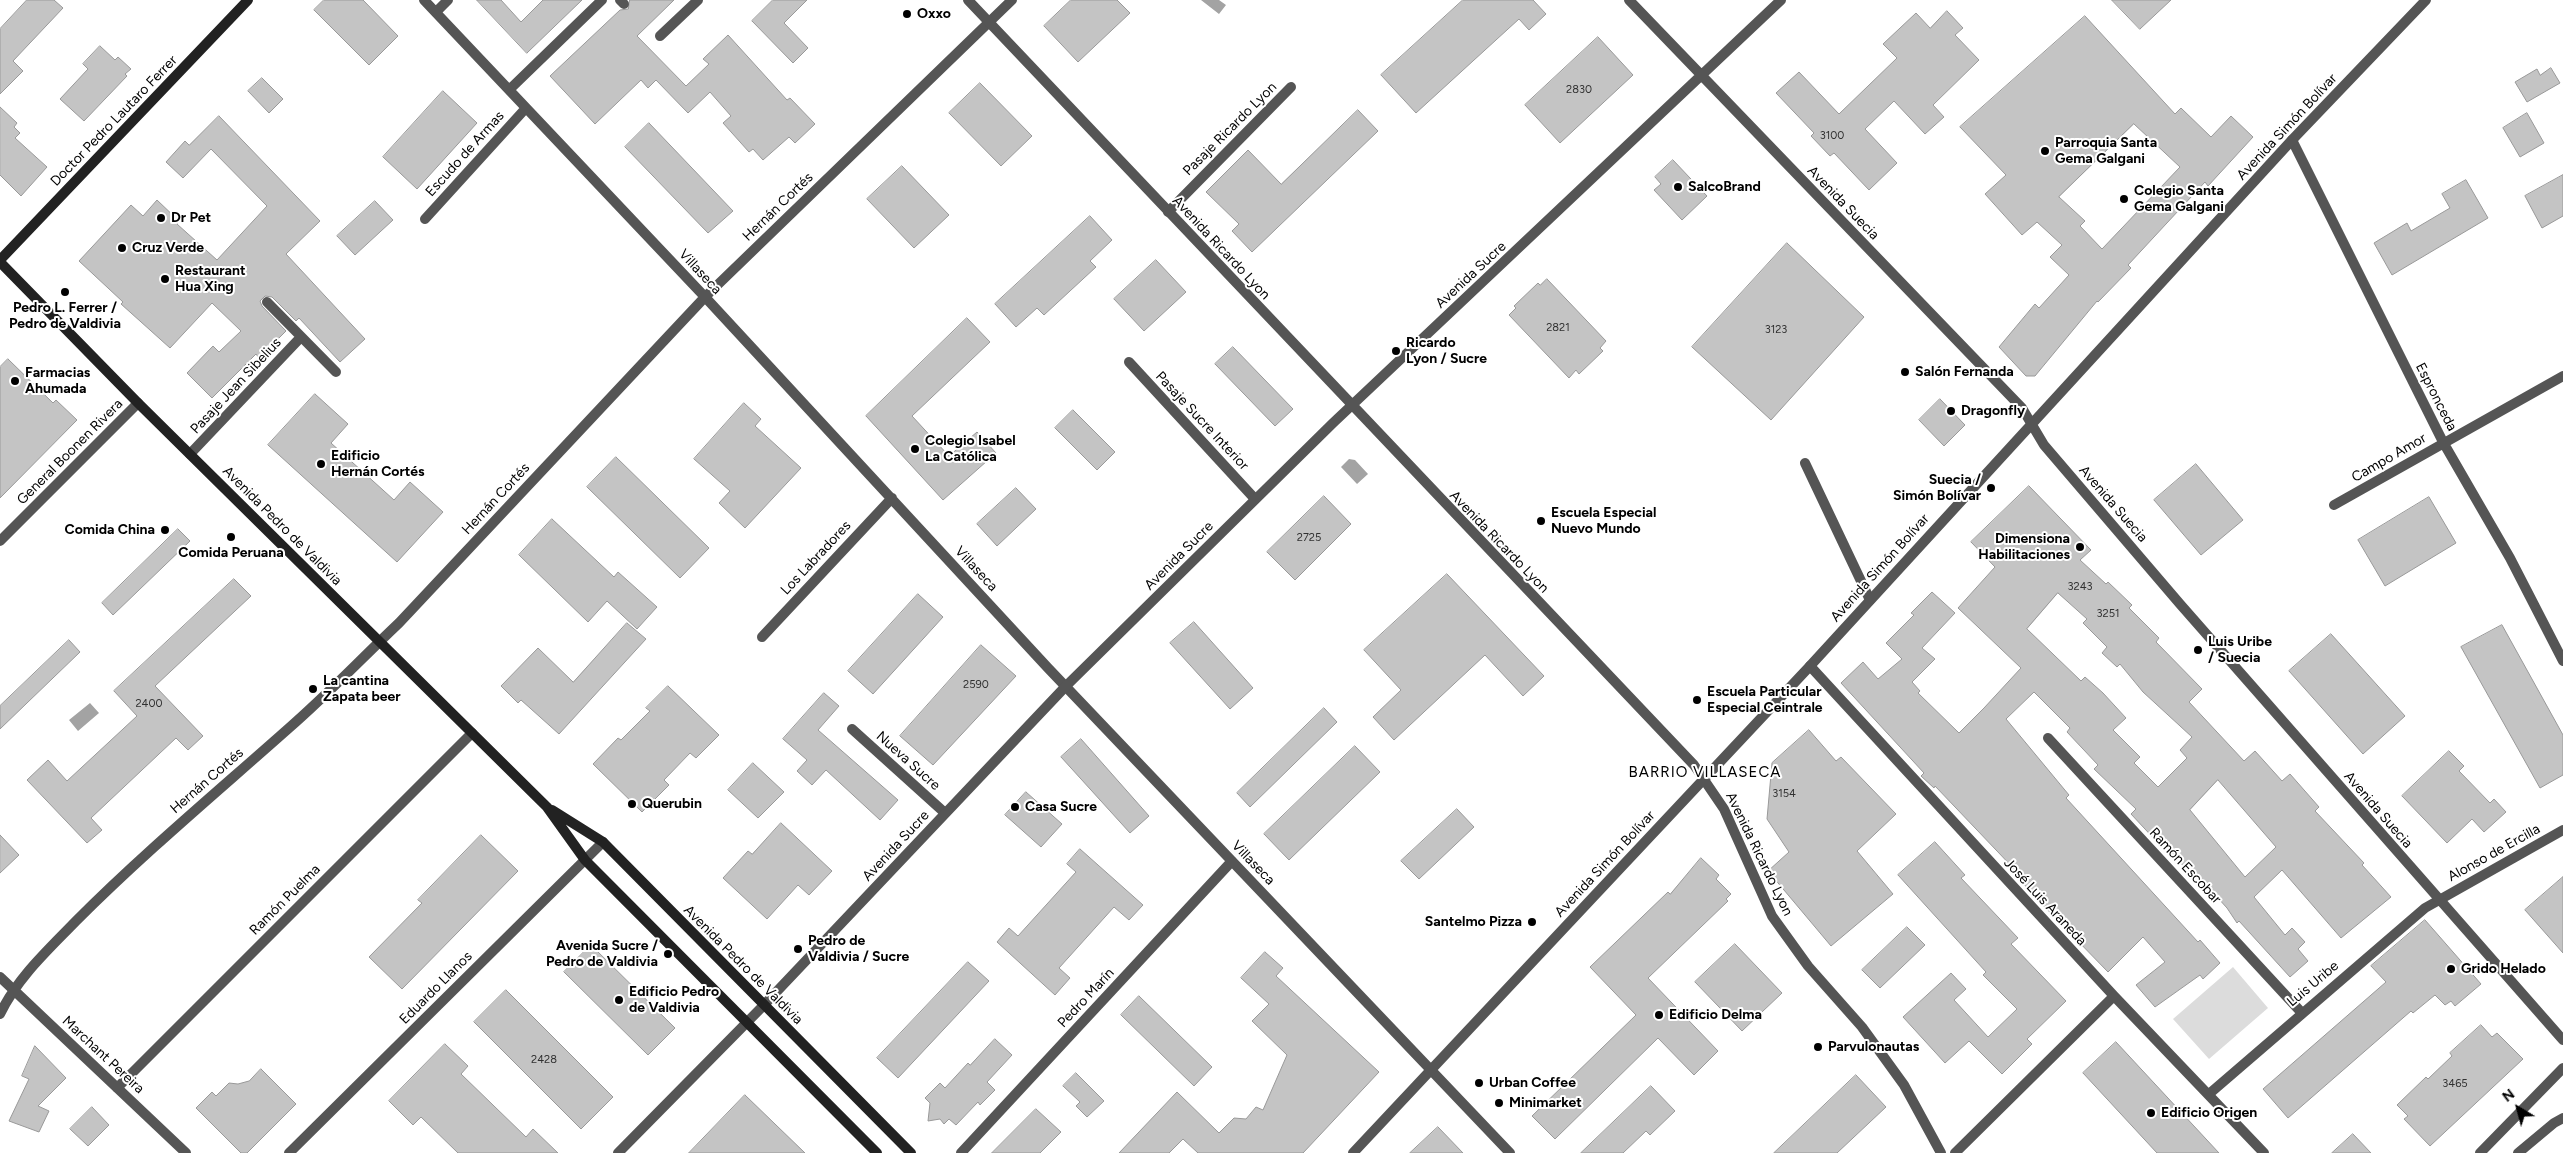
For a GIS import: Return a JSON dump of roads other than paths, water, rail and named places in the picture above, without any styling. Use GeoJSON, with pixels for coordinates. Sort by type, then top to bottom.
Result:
{"type":"FeatureCollection","features":[{"type":"Feature","properties":{"kind":"main road","name":"Doctor Pedro Lautaro Ferrer"},"geometry":{"type":"LineString","coordinates":[[0,261],[248,0]]}},
{"type":"Feature","properties":{"kind":"main road","name":"Avenida Pedro de Valdivia"},"geometry":{"type":"LineString","coordinates":[[0,261],[138,403],[547,807],[585,860],[746,1024],[877,1153]]}},
{"type":"Feature","properties":{"kind":"main road","name":"Avenida Pedro de Valdivia"},"geometry":{"type":"LineString","coordinates":[[547,807],[603,842],[911,1153]]}},
{"type":"Feature","properties":{"kind":"street","name":"Villaseca"},"geometry":{"type":"LineString","coordinates":[[424,0],[705,297],[1066,686],[1510,1153]]}},
{"type":"Feature","properties":{"kind":"street"},"geometry":{"type":"LineString","coordinates":[[436,12],[448,0]]}},
{"type":"Feature","properties":{"kind":"street"},"geometry":{"type":"LineString","coordinates":[[510,89],[602,0]]}},
{"type":"Feature","properties":{"kind":"street"},"geometry":{"type":"LineString","coordinates":[[660,36],[698,0]]}},
{"type":"Feature","properties":{"kind":"street","name":"Avenida Ricardo Lyon"},"geometry":{"type":"LineString","coordinates":[[968,0],[1704,778],[1724,809],[1772,916],[1808,966],[1862,1027],[1904,1084],[1941,1153]]}},
{"type":"Feature","properties":{"kind":"street","name":"Hernán Cortés"},"geometry":{"type":"LineString","coordinates":[[0,1014],[14,990],[36,962],[174,828],[291,727],[380,641],[705,297],[988,21],[1012,0]]}},
{"type":"Feature","properties":{"kind":"street","name":"Avenida Suecia"},"geometry":{"type":"LineString","coordinates":[[1629,0],[2022,408],[2044,445],[2438,899],[2563,1040]]}},
{"type":"Feature","properties":{"kind":"street","name":"Avenida Sucre"},"geometry":{"type":"LineString","coordinates":[[618,1153],[764,1006],[1066,686],[1351,406],[1781,0]]}},
{"type":"Feature","properties":{"kind":"street","name":"Avenida Simón Bolívar"},"geometry":{"type":"LineString","coordinates":[[1353,1153],[1810,666],[2292,140],[2426,0]]}},
{"type":"Feature","properties":{"kind":"street","name":"Pasaje Ricardo Lyon"},"geometry":{"type":"LineString","coordinates":[[1168,212],[1291,87]]}},
{"type":"Feature","properties":{"kind":"street","name":"Escudo de Armas"},"geometry":{"type":"LineString","coordinates":[[425,219],[526,108]]}},
{"type":"Feature","properties":{"kind":"street","name":"Espronceda"},"geometry":{"type":"LineString","coordinates":[[2292,140],[2443,442],[2510,558],[2563,661]]}},
{"type":"Feature","properties":{"kind":"street","name":"Pasaje Jean Sibelius"},"geometry":{"type":"LineString","coordinates":[[267,302],[336,372]]}},
{"type":"Feature","properties":{"kind":"street","name":"Pasaje Jean Sibelius"},"geometry":{"type":"LineString","coordinates":[[190,454],[301,337]]}},
{"type":"Feature","properties":{"kind":"street","name":"Pasaje Sucre Interior"},"geometry":{"type":"LineString","coordinates":[[1129,362],[1256,499]]}},
{"type":"Feature","properties":{"kind":"street","name":"Campo Amor"},"geometry":{"type":"LineString","coordinates":[[2334,505],[2563,376]]}},
{"type":"Feature","properties":{"kind":"street","name":"General Boonen Rivera"},"geometry":{"type":"LineString","coordinates":[[0,541],[138,403]]}},
{"type":"Feature","properties":{"kind":"street"},"geometry":{"type":"LineString","coordinates":[[1805,463],[1870,600]]}},
{"type":"Feature","properties":{"kind":"street","name":"Los Labradores"},"geometry":{"type":"LineString","coordinates":[[762,637],[892,498]]}},
{"type":"Feature","properties":{"kind":"street","name":"José Luis Araneda"},"geometry":{"type":"LineString","coordinates":[[1810,666],[2114,996],[2264,1153]]}},
{"type":"Feature","properties":{"kind":"street","name":"Nueva Sucre"},"geometry":{"type":"LineString","coordinates":[[852,729],[945,813]]}},
{"type":"Feature","properties":{"kind":"street","name":"Ramón Puelma"},"geometry":{"type":"LineString","coordinates":[[117,1088],[472,733]]}},
{"type":"Feature","properties":{"kind":"street","name":"Ramón Escobar"},"geometry":{"type":"LineString","coordinates":[[2048,738],[2301,1012]]}},
{"type":"Feature","properties":{"kind":"street","name":"Alonso de Ercilla"},"geometry":{"type":"LineString","coordinates":[[2438,899],[2563,830]]}},
{"type":"Feature","properties":{"kind":"street","name":"Eduardo Llanos"},"geometry":{"type":"LineString","coordinates":[[289,1153],[603,842]]}},
{"type":"Feature","properties":{"kind":"street","name":"Pedro Marín"},"geometry":{"type":"LineString","coordinates":[[961,1153],[1232,861]]}},
{"type":"Feature","properties":{"kind":"street","name":"Luis Uribe"},"geometry":{"type":"LineString","coordinates":[[2209,1094],[2301,1012],[2438,899]]}},
{"type":"Feature","properties":{"kind":"street","name":"Marchant Pereira"},"geometry":{"type":"LineString","coordinates":[[0,977],[186,1153]]}},
{"type":"Feature","properties":{"kind":"street"},"geometry":{"type":"LineString","coordinates":[[1955,1153],[2114,996]]}},
{"type":"Feature","properties":{"kind":"street"},"geometry":{"type":"LineString","coordinates":[[2480,1153],[2563,1068]]}},
{"type":"Feature","properties":{"kind":"street"},"geometry":{"type":"LineString","coordinates":[[2518,1153],[2554,1123],[2563,1118]]}},
{"type":"Feature","properties":{"kind":"place","name":"Oxxo"},"geometry":{"type":"Point","coordinates":[907,14]}},
{"type":"Feature","properties":{"kind":"place","name":"Parroquia Santa Gema Galgani"},"geometry":{"type":"Point","coordinates":[2045,151]}},
{"type":"Feature","properties":{"kind":"place","name":"SalcoBrand"},"geometry":{"type":"Point","coordinates":[1678,187]}},
{"type":"Feature","properties":{"kind":"place","name":"Colegio Santa Gema Galgani"},"geometry":{"type":"Point","coordinates":[2124,199]}},
{"type":"Feature","properties":{"kind":"place","name":"Dr Pet"},"geometry":{"type":"Point","coordinates":[161,218]}},
{"type":"Feature","properties":{"kind":"place","name":"Cruz Verde"},"geometry":{"type":"Point","coordinates":[122,248]}},
{"type":"Feature","properties":{"kind":"place","name":"Restaurant Hua Xing"},"geometry":{"type":"Point","coordinates":[165,279]}},
{"type":"Feature","properties":{"kind":"place","name":"Pedro L. Ferrer / Pedro de Valdivia"},"geometry":{"type":"Point","coordinates":[65,292]}},
{"type":"Feature","properties":{"kind":"place","name":"Ricardo Lyon / Sucre"},"geometry":{"type":"Point","coordinates":[1396,351]}},
{"type":"Feature","properties":{"kind":"place","name":"Salón Fernanda"},"geometry":{"type":"Point","coordinates":[1905,372]}},
{"type":"Feature","properties":{"kind":"place","name":"Farmacias Ahumada"},"geometry":{"type":"Point","coordinates":[15,381]}},
{"type":"Feature","properties":{"kind":"place","name":"Dragonfly"},"geometry":{"type":"Point","coordinates":[1951,411]}},
{"type":"Feature","properties":{"kind":"place","name":"Colegio Isabel La Católica"},"geometry":{"type":"Point","coordinates":[915,449]}},
{"type":"Feature","properties":{"kind":"place","name":"Edificio Hernán Cortés"},"geometry":{"type":"Point","coordinates":[321,464]}},
{"type":"Feature","properties":{"kind":"place","name":"Suecia / Simón Bolívar"},"geometry":{"type":"Point","coordinates":[1991,488]}},
{"type":"Feature","properties":{"kind":"place","name":"Escuela Especial Nuevo Mundo"},"geometry":{"type":"Point","coordinates":[1541,521]}},
{"type":"Feature","properties":{"kind":"place","name":"Comida China"},"geometry":{"type":"Point","coordinates":[165,530]}},
{"type":"Feature","properties":{"kind":"place","name":"Comida Peruana"},"geometry":{"type":"Point","coordinates":[231,537]}},
{"type":"Feature","properties":{"kind":"place","name":"Dimensiona Habilitaciones"},"geometry":{"type":"Point","coordinates":[2080,547]}},
{"type":"Feature","properties":{"kind":"place","name":"Luis Uribe / Suecia"},"geometry":{"type":"Point","coordinates":[2198,650]}},
{"type":"Feature","properties":{"kind":"place","name":"La cantina Zapata beer"},"geometry":{"type":"Point","coordinates":[313,689]}},
{"type":"Feature","properties":{"kind":"place","name":"Escuela Particular Especial Ceintrale"},"geometry":{"type":"Point","coordinates":[1697,700]}},
{"type":"Feature","properties":{"kind":"place","name":"Querubin"},"geometry":{"type":"Point","coordinates":[632,804]}},
{"type":"Feature","properties":{"kind":"place","name":"Casa Sucre"},"geometry":{"type":"Point","coordinates":[1015,807]}},
{"type":"Feature","properties":{"kind":"place","name":"Santelmo Pizza"},"geometry":{"type":"Point","coordinates":[1532,922]}},
{"type":"Feature","properties":{"kind":"place","name":"Pedro de Valdivia / Sucre"},"geometry":{"type":"Point","coordinates":[798,949]}},
{"type":"Feature","properties":{"kind":"place","name":"Avenida Sucre / Pedro de Valdivia"},"geometry":{"type":"Point","coordinates":[668,954]}},
{"type":"Feature","properties":{"kind":"place","name":"Grido Helado"},"geometry":{"type":"Point","coordinates":[2451,969]}},
{"type":"Feature","properties":{"kind":"place","name":"Edificio Pedro de Valdivia"},"geometry":{"type":"Point","coordinates":[619,1000]}},
{"type":"Feature","properties":{"kind":"place","name":"Edificio Delma"},"geometry":{"type":"Point","coordinates":[1659,1015]}},
{"type":"Feature","properties":{"kind":"place","name":"Parvulonautas"},"geometry":{"type":"Point","coordinates":[1818,1047]}},
{"type":"Feature","properties":{"kind":"place","name":"Urban Coffee"},"geometry":{"type":"Point","coordinates":[1479,1083]}},
{"type":"Feature","properties":{"kind":"place","name":"Minimarket"},"geometry":{"type":"Point","coordinates":[1499,1103]}},
{"type":"Feature","properties":{"kind":"place","name":"Edificio Origen"},"geometry":{"type":"Point","coordinates":[2151,1113]}},
{"type":"Feature","properties":{"kind":"district","name":"BARRIO VILLASECA"},"geometry":{"type":"Point","coordinates":[1705,773]}}]}
